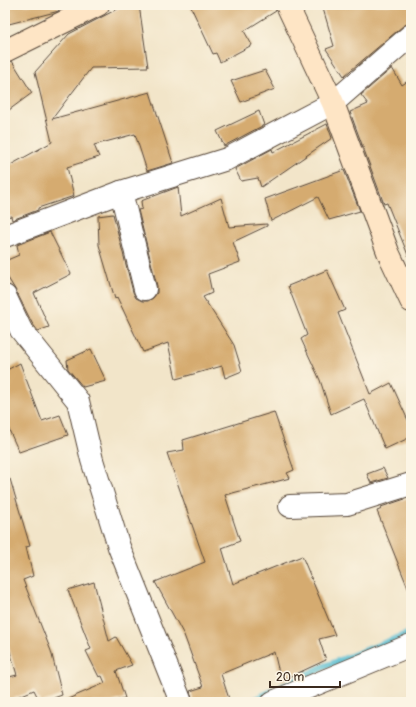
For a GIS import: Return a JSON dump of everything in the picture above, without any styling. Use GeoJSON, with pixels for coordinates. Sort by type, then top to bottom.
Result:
{"type":"FeatureCollection","features":[{"type":"Feature","properties":{"kind":"street"},"geometry":{"type":"LineString","coordinates":[[5,51],[98,5]]}},
{"type":"Feature","properties":{"kind":"street"},"geometry":{"type":"LineString","coordinates":[[287,5],[333,103],[388,252],[411,301]]}},
{"type":"Feature","properties":{"kind":"street"},"geometry":{"type":"LineString","coordinates":[[5,236],[121,192],[228,159],[333,103],[411,35]]}},
{"type":"Feature","properties":{"kind":"street"},"geometry":{"type":"LineString","coordinates":[[121,192],[145,289]]}},
{"type":"Feature","properties":{"kind":"street"},"geometry":{"type":"LineString","coordinates":[[5,296],[21,330],[78,401],[92,460],[119,547],[181,702]]}},
{"type":"Feature","properties":{"kind":"street"},"geometry":{"type":"LineString","coordinates":[[290,506],[347,504],[411,484]]}},
{"type":"Feature","properties":{"kind":"street"},"geometry":{"type":"LineString","coordinates":[[273,702],[411,645]]}},
{"type":"Feature","properties":{"kind":"building"},"geometry":{"type":"Polygon","coordinates":[[[5,5],[58,5],[59,11],[5,25],[5,5]]]}},
{"type":"Feature","properties":{"kind":"building"},"geometry":{"type":"Polygon","coordinates":[[[125,5],[139,5],[148,67],[91,68],[52,119],[150,92],[173,163],[147,171],[135,134],[94,145],[99,157],[67,167],[74,196],[38,208],[38,210],[12,220],[11,216],[5,217],[5,168],[52,142],[35,72],[69,34],[125,5]]]}},
{"type":"Feature","properties":{"kind":"building"},"geometry":{"type":"Polygon","coordinates":[[[190,5],[275,5],[276,11],[244,31],[252,45],[220,62],[216,53],[213,54],[190,5]]]}},
{"type":"Feature","properties":{"kind":"building"},"geometry":{"type":"Polygon","coordinates":[[[322,5],[411,5],[411,22],[403,26],[344,76],[326,49],[334,46],[322,5]]]}},
{"type":"Feature","properties":{"kind":"building"},"geometry":{"type":"Polygon","coordinates":[[[12,61],[32,93],[5,113],[5,63],[12,61]]]}},
{"type":"Feature","properties":{"kind":"building"},"geometry":{"type":"Polygon","coordinates":[[[392,68],[402,85],[411,79],[410,260],[387,203],[384,204],[350,112],[368,104],[361,95],[392,68]]]}},
{"type":"Feature","properties":{"kind":"building"},"geometry":{"type":"Polygon","coordinates":[[[265,70],[275,89],[241,102],[231,81],[265,70]]]}},
{"type":"Feature","properties":{"kind":"building"},"geometry":{"type":"Polygon","coordinates":[[[259,111],[264,125],[224,146],[217,131],[259,111]]]}},
{"type":"Feature","properties":{"kind":"building"},"geometry":{"type":"Polygon","coordinates":[[[327,124],[332,138],[261,187],[258,178],[241,181],[235,169],[272,149],[273,152],[327,124]]]}},
{"type":"Feature","properties":{"kind":"building"},"geometry":{"type":"Polygon","coordinates":[[[344,170],[360,211],[329,220],[318,197],[271,221],[265,199],[344,170]]]}},
{"type":"Feature","properties":{"kind":"building"},"geometry":{"type":"Polygon","coordinates":[[[178,187],[181,216],[221,198],[229,227],[267,224],[267,226],[233,242],[240,262],[208,274],[212,293],[203,297],[234,345],[242,371],[225,378],[222,366],[176,379],[168,343],[143,352],[117,297],[115,299],[99,245],[98,216],[113,214],[133,292],[136,298],[142,301],[148,301],[153,298],[157,293],[157,286],[138,210],[142,209],[141,201],[178,187]]]}},
{"type":"Feature","properties":{"kind":"building"},"geometry":{"type":"Polygon","coordinates":[[[50,232],[71,274],[34,293],[49,327],[38,331],[32,323],[5,273],[5,261],[19,255],[17,245],[50,232]]]}},
{"type":"Feature","properties":{"kind":"building"},"geometry":{"type":"Polygon","coordinates":[[[327,270],[345,310],[338,313],[370,394],[391,383],[411,427],[411,437],[385,449],[364,399],[331,414],[320,380],[301,339],[307,335],[288,286],[327,270]]]}},
{"type":"Feature","properties":{"kind":"building"},"geometry":{"type":"Polygon","coordinates":[[[91,349],[106,381],[83,387],[68,369],[67,360],[91,349]]]}},
{"type":"Feature","properties":{"kind":"building"},"geometry":{"type":"Polygon","coordinates":[[[20,363],[42,421],[60,415],[68,435],[19,452],[5,421],[5,371],[20,363]]]}},
{"type":"Feature","properties":{"kind":"building"},"geometry":{"type":"Polygon","coordinates":[[[274,412],[294,470],[287,473],[290,478],[225,495],[240,541],[222,548],[233,584],[302,556],[335,635],[319,639],[326,660],[281,681],[274,652],[221,674],[230,702],[193,702],[190,691],[203,687],[184,635],[155,582],[205,562],[167,453],[184,450],[183,440],[274,412]]]}},
{"type":"Feature","properties":{"kind":"building"},"geometry":{"type":"Polygon","coordinates":[[[383,468],[388,478],[371,483],[367,474],[383,468]]]}},
{"type":"Feature","properties":{"kind":"building"},"geometry":{"type":"Polygon","coordinates":[[[10,479],[30,546],[26,547],[33,576],[23,580],[51,651],[62,695],[43,702],[40,702],[34,690],[5,702],[5,678],[17,675],[5,635],[5,480],[10,479]]]}},
{"type":"Feature","properties":{"kind":"building"},"geometry":{"type":"Polygon","coordinates":[[[411,497],[410,593],[377,511],[382,509],[381,507],[411,497]]]}},
{"type":"Feature","properties":{"kind":"building"},"geometry":{"type":"Polygon","coordinates":[[[94,582],[109,641],[116,637],[132,665],[116,671],[125,698],[112,702],[61,702],[105,683],[102,676],[99,677],[86,651],[91,649],[68,590],[94,582]]]}},
{"type":"Feature","properties":{"kind":"waterway"},"geometry":{"type":"LineString","coordinates":[[282,687],[321,668],[411,633]]}},
{"type":"Feature","properties":{"kind":"waterway"},"geometry":{"type":"LineString","coordinates":[[250,702],[273,691]]}}]}
